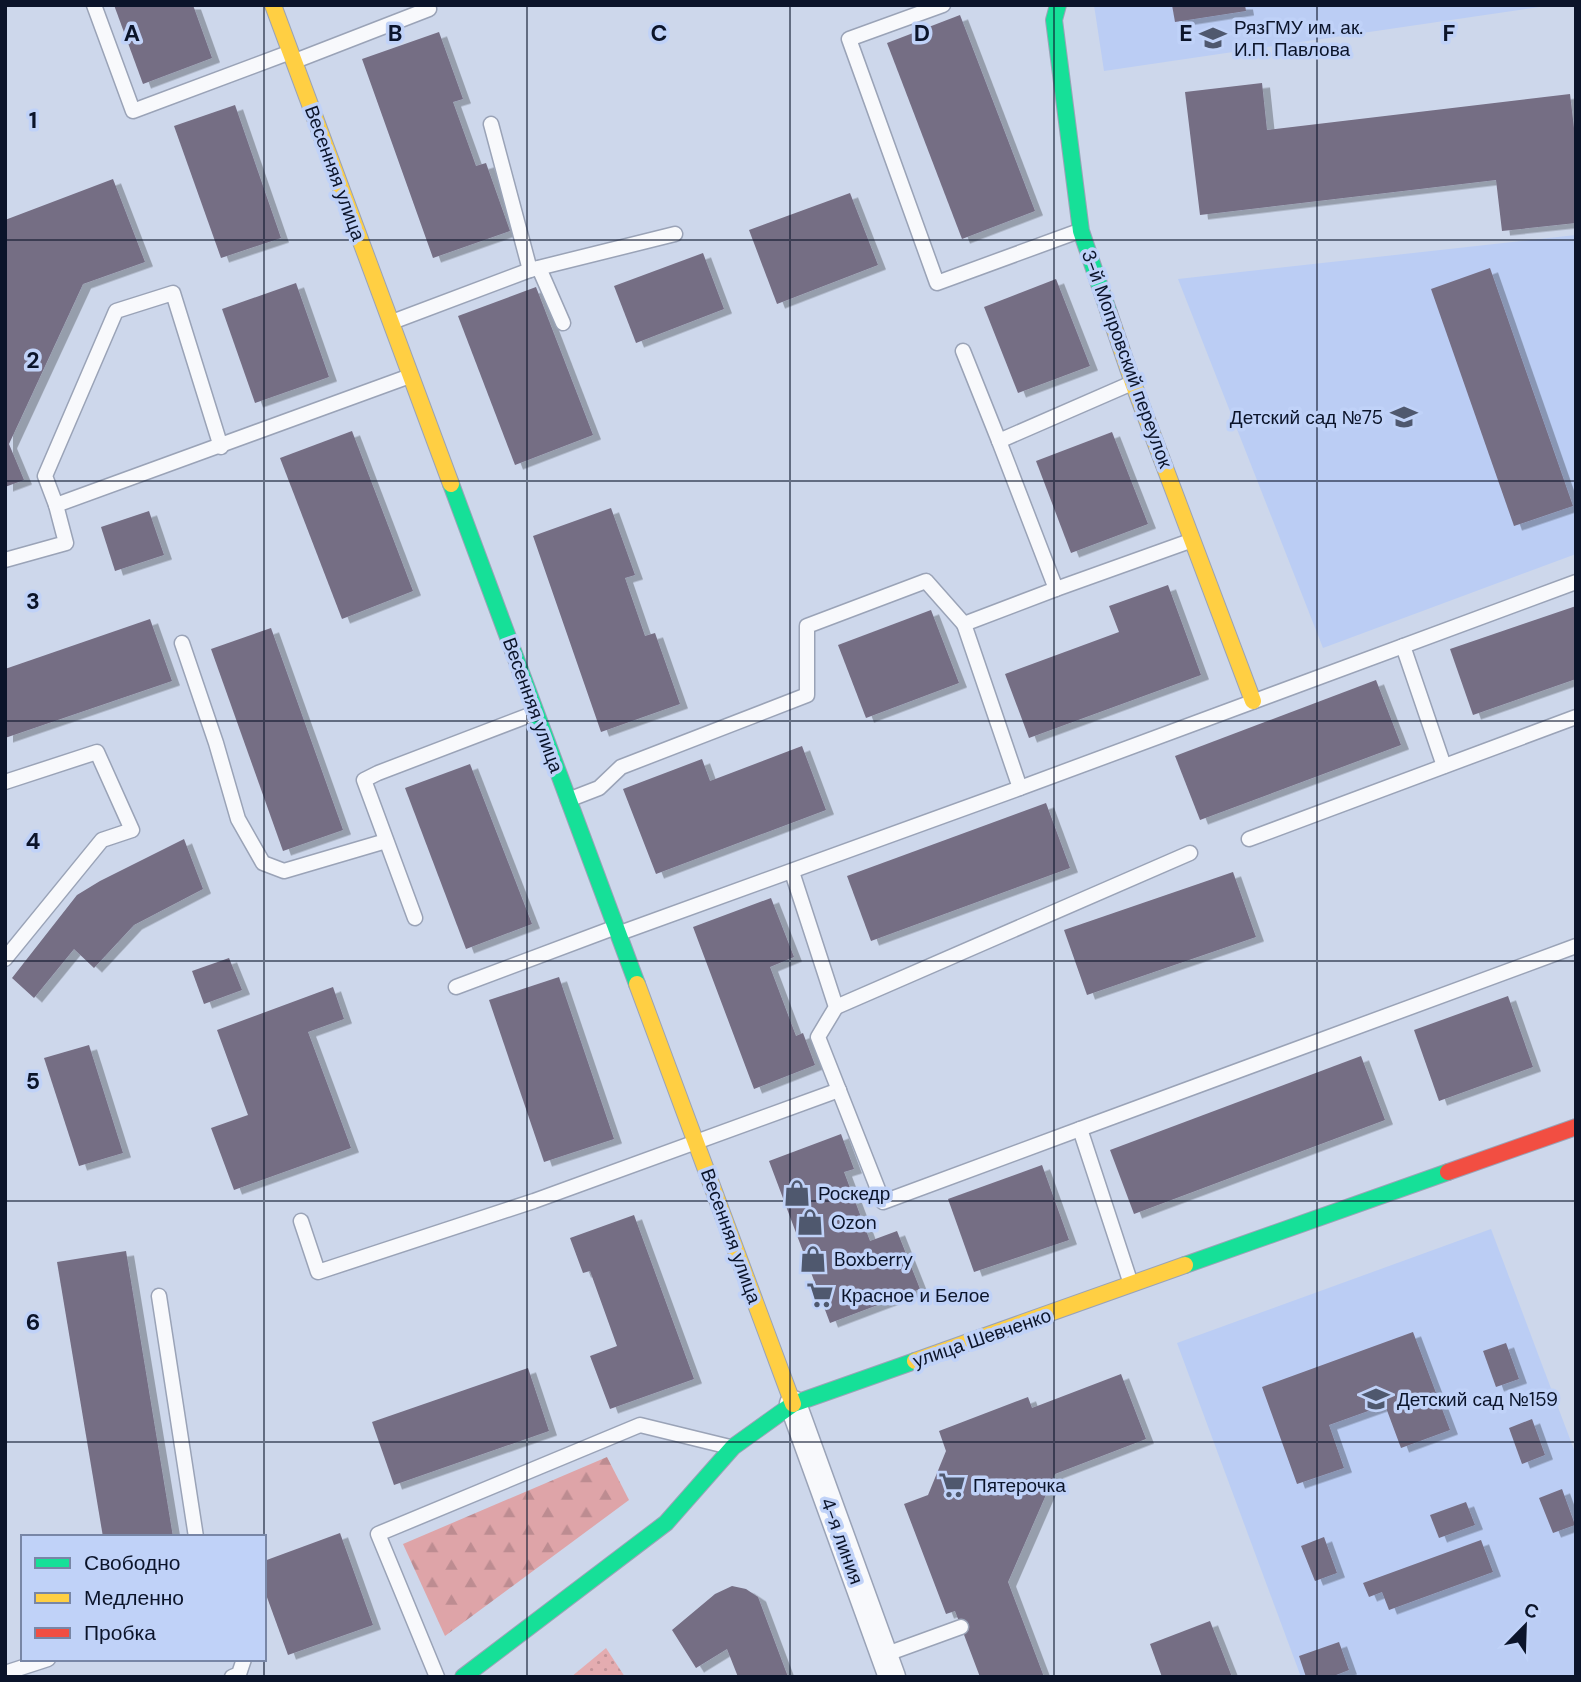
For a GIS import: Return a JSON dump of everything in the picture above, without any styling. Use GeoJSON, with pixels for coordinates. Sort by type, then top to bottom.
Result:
{"type":"FeatureCollection","features":[{"type":"Feature","properties":{"kind":"street","name":"Весенняя улица"},"geometry":{"type":"LineString","coordinates":[[273,5],[793,1404]]}},
{"type":"Feature","properties":{"kind":"street","name":"3-й Мопровский переулок"},"geometry":{"type":"LineString","coordinates":[[1058,5],[1054,20],[1080,231],[1133,383],[1253,701]]}},
{"type":"Feature","properties":{"kind":"street","name":"улица Шевченко"},"geometry":{"type":"LineString","coordinates":[[463,1677],[666,1523],[733,1447],[793,1404],[1576,1127]]}},
{"type":"Feature","properties":{"kind":"street","name":"4-я линия"},"geometry":{"type":"LineString","coordinates":[[793,1404],[888,1666]]}},
{"type":"Feature","properties":{"kind":"lane"},"geometry":{"type":"LineString","coordinates":[[94,5],[133,111],[429,9]]}},
{"type":"Feature","properties":{"kind":"lane"},"geometry":{"type":"LineString","coordinates":[[943,5],[849,40],[937,283],[1080,231]]}},
{"type":"Feature","properties":{"kind":"lane"},"geometry":{"type":"LineString","coordinates":[[491,124],[535,269],[563,323]]}},
{"type":"Feature","properties":{"kind":"lane"},"geometry":{"type":"LineString","coordinates":[[391,323],[535,269],[675,234]]}},
{"type":"Feature","properties":{"kind":"lane"},"geometry":{"type":"LineString","coordinates":[[5,560],[66,543],[45,477],[116,311],[173,293],[221,447]]}},
{"type":"Feature","properties":{"kind":"lane"},"geometry":{"type":"LineString","coordinates":[[963,351],[1056,589]]}},
{"type":"Feature","properties":{"kind":"lane"},"geometry":{"type":"LineString","coordinates":[[56,505],[411,376]]}},
{"type":"Feature","properties":{"kind":"lane"},"geometry":{"type":"LineString","coordinates":[[999,441],[1133,383]]}},
{"type":"Feature","properties":{"kind":"lane"},"geometry":{"type":"LineString","coordinates":[[964,624],[1192,540]]}},
{"type":"Feature","properties":{"kind":"lane"},"geometry":{"type":"LineString","coordinates":[[568,800],[599,788],[621,767],[807,695],[807,626],[926,581],[964,624],[1020,788]]}},
{"type":"Feature","properties":{"kind":"lane"},"geometry":{"type":"LineString","coordinates":[[456,987],[792,872],[1576,582]]}},
{"type":"Feature","properties":{"kind":"lane"},"geometry":{"type":"LineString","coordinates":[[182,643],[239,819],[264,863],[284,871],[386,841]]}},
{"type":"Feature","properties":{"kind":"lane"},"geometry":{"type":"LineString","coordinates":[[1403,646],[1444,766]]}},
{"type":"Feature","properties":{"kind":"lane"},"geometry":{"type":"LineString","coordinates":[[415,918],[364,780],[536,713]]}},
{"type":"Feature","properties":{"kind":"lane"},"geometry":{"type":"LineString","coordinates":[[1249,839],[1576,717]]}},
{"type":"Feature","properties":{"kind":"lane"},"geometry":{"type":"LineString","coordinates":[[5,782],[97,752],[132,830],[102,840],[5,959]]}},
{"type":"Feature","properties":{"kind":"lane"},"geometry":{"type":"LineString","coordinates":[[1190,853],[836,1007],[818,1037],[883,1202],[1576,946]]}},
{"type":"Feature","properties":{"kind":"lane"},"geometry":{"type":"LineString","coordinates":[[792,872],[836,1007]]}},
{"type":"Feature","properties":{"kind":"lane"},"geometry":{"type":"LineString","coordinates":[[301,1220],[318,1272],[522,1205],[839,1090]]}},
{"type":"Feature","properties":{"kind":"lane"},"geometry":{"type":"LineString","coordinates":[[1080,1129],[1132,1285]]}},
{"type":"Feature","properties":{"kind":"lane"},"geometry":{"type":"LineString","coordinates":[[159,1296],[196,1535]]}},
{"type":"Feature","properties":{"kind":"lane"},"geometry":{"type":"LineString","coordinates":[[437,1677],[378,1534],[640,1425],[733,1447]]}},
{"type":"Feature","properties":{"kind":"lane"},"geometry":{"type":"LineString","coordinates":[[888,1666],[961,1627]]}},
{"type":"Feature","properties":{"kind":"lane"},"geometry":{"type":"LineString","coordinates":[[5,1674],[42,1661]]}},
{"type":"Feature","properties":{"kind":"lane"},"geometry":{"type":"LineString","coordinates":[[232,1677],[239,1674],[243,1661]]}},
{"type":"Feature","properties":{"kind":"shaded area","name":"РязГМУ им. ак. И.П. Павлова"},"geometry":{"type":"Polygon","coordinates":[[[1094,5],[1553,5],[1104,71],[1094,5]]]}},
{"type":"Feature","properties":{"kind":"shaded area","name":"Детский сад №75"},"geometry":{"type":"Polygon","coordinates":[[[1576,235],[1576,554],[1323,648],[1178,279],[1576,235]]]}},
{"type":"Feature","properties":{"kind":"shaded area","name":"Детский сад №159"},"geometry":{"type":"Polygon","coordinates":[[[1491,1229],[1576,1455],[1576,1677],[1301,1677],[1177,1343],[1491,1229]]]}},
{"type":"Feature","properties":{"kind":"shaded area"},"geometry":{"type":"Polygon","coordinates":[[[606,1648],[625,1677],[571,1677],[606,1648]]]}},
{"type":"Feature","properties":{"kind":"green space"},"geometry":{"type":"Polygon","coordinates":[[[607,1457],[629,1500],[445,1636],[403,1544],[607,1457]]]}},
{"type":"Feature","properties":{"kind":"building"},"geometry":{"type":"Polygon","coordinates":[[[114,5],[193,5],[212,58],[143,84],[114,5]]]}},
{"type":"Feature","properties":{"kind":"building"},"geometry":{"type":"Polygon","coordinates":[[[1172,5],[1245,5],[1246,11],[1175,22],[1172,5]]]}},
{"type":"Feature","properties":{"kind":"building"},"geometry":{"type":"Polygon","coordinates":[[[960,15],[1035,211],[962,239],[887,43],[960,15]]]}},
{"type":"Feature","properties":{"kind":"building"},"geometry":{"type":"Polygon","coordinates":[[[439,32],[463,99],[453,102],[476,166],[486,163],[510,231],[433,258],[362,59],[439,32]]]}},
{"type":"Feature","properties":{"kind":"building"},"geometry":{"type":"Polygon","coordinates":[[[1262,83],[1267,130],[1570,94],[1576,145],[1576,223],[1502,231],[1496,180],[1200,215],[1185,92],[1262,83]]]}},
{"type":"Feature","properties":{"kind":"building"},"geometry":{"type":"Polygon","coordinates":[[[235,105],[281,238],[221,258],[174,126],[235,105]]]}},
{"type":"Feature","properties":{"kind":"building"},"geometry":{"type":"Polygon","coordinates":[[[113,179],[145,262],[83,284],[9,444],[24,480],[5,487],[5,220],[113,179]]]}},
{"type":"Feature","properties":{"kind":"building"},"geometry":{"type":"Polygon","coordinates":[[[850,193],[878,265],[777,304],[749,230],[850,193]]]}},
{"type":"Feature","properties":{"kind":"building"},"geometry":{"type":"Polygon","coordinates":[[[703,253],[724,309],[636,343],[614,286],[703,253]]]}},
{"type":"Feature","properties":{"kind":"building"},"geometry":{"type":"Polygon","coordinates":[[[1490,268],[1573,506],[1514,526],[1431,289],[1490,268]]]}},
{"type":"Feature","properties":{"kind":"building"},"geometry":{"type":"Polygon","coordinates":[[[1056,279],[1090,366],[1018,393],[984,307],[1056,279]]]}},
{"type":"Feature","properties":{"kind":"building"},"geometry":{"type":"Polygon","coordinates":[[[296,283],[329,377],[255,403],[222,309],[296,283]]]}},
{"type":"Feature","properties":{"kind":"building"},"geometry":{"type":"Polygon","coordinates":[[[536,287],[593,435],[515,465],[458,316],[536,287]]]}},
{"type":"Feature","properties":{"kind":"building"},"geometry":{"type":"Polygon","coordinates":[[[352,431],[413,591],[342,619],[280,458],[352,431]]]}},
{"type":"Feature","properties":{"kind":"building"},"geometry":{"type":"Polygon","coordinates":[[[1112,432],[1148,524],[1071,553],[1036,461],[1112,432]]]}},
{"type":"Feature","properties":{"kind":"building"},"geometry":{"type":"Polygon","coordinates":[[[611,508],[635,575],[625,578],[645,636],[655,633],[680,704],[601,732],[533,536],[611,508]]]}},
{"type":"Feature","properties":{"kind":"building"},"geometry":{"type":"Polygon","coordinates":[[[149,511],[164,555],[115,571],[101,527],[149,511]]]}},
{"type":"Feature","properties":{"kind":"building"},"geometry":{"type":"Polygon","coordinates":[[[1168,585],[1201,675],[1029,738],[1005,674],[1119,632],[1109,606],[1168,585]]]}},
{"type":"Feature","properties":{"kind":"building"},"geometry":{"type":"Polygon","coordinates":[[[1576,606],[1576,679],[1473,715],[1450,649],[1576,606]]]}},
{"type":"Feature","properties":{"kind":"building"},"geometry":{"type":"Polygon","coordinates":[[[931,610],[959,683],[866,718],[838,645],[931,610]]]}},
{"type":"Feature","properties":{"kind":"building"},"geometry":{"type":"Polygon","coordinates":[[[150,619],[172,681],[5,738],[5,669],[150,619]]]}},
{"type":"Feature","properties":{"kind":"building"},"geometry":{"type":"Polygon","coordinates":[[[271,628],[343,830],[283,851],[211,649],[271,628]]]}},
{"type":"Feature","properties":{"kind":"building"},"geometry":{"type":"Polygon","coordinates":[[[1376,680],[1401,745],[1200,820],[1175,756],[1376,680]]]}},
{"type":"Feature","properties":{"kind":"building"},"geometry":{"type":"Polygon","coordinates":[[[802,746],[826,810],[656,874],[623,789],[702,759],[710,781],[802,746]]]}},
{"type":"Feature","properties":{"kind":"building"},"geometry":{"type":"Polygon","coordinates":[[[470,764],[532,924],[466,949],[405,788],[470,764]]]}},
{"type":"Feature","properties":{"kind":"building"},"geometry":{"type":"Polygon","coordinates":[[[1046,803],[1070,868],[871,941],[847,876],[1046,803]]]}},
{"type":"Feature","properties":{"kind":"building"},"geometry":{"type":"Polygon","coordinates":[[[184,839],[203,889],[134,925],[94,968],[74,949],[34,998],[12,978],[77,895],[184,839]]]}},
{"type":"Feature","properties":{"kind":"building"},"geometry":{"type":"Polygon","coordinates":[[[1233,872],[1256,937],[1087,995],[1064,930],[1233,872]]]}},
{"type":"Feature","properties":{"kind":"building"},"geometry":{"type":"Polygon","coordinates":[[[771,898],[794,957],[770,967],[796,1036],[803,1033],[815,1065],[754,1089],[693,927],[771,898]]]}},
{"type":"Feature","properties":{"kind":"building"},"geometry":{"type":"Polygon","coordinates":[[[229,958],[242,990],[204,1004],[192,971],[229,958]]]}},
{"type":"Feature","properties":{"kind":"building"},"geometry":{"type":"Polygon","coordinates":[[[559,977],[614,1139],[544,1162],[489,1000],[559,977]]]}},
{"type":"Feature","properties":{"kind":"building"},"geometry":{"type":"Polygon","coordinates":[[[333,987],[344,1019],[308,1032],[351,1148],[234,1190],[211,1128],[248,1115],[217,1030],[333,987]]]}},
{"type":"Feature","properties":{"kind":"building"},"geometry":{"type":"Polygon","coordinates":[[[1508,996],[1533,1067],[1439,1101],[1414,1030],[1508,996]]]}},
{"type":"Feature","properties":{"kind":"building"},"geometry":{"type":"Polygon","coordinates":[[[89,1045],[123,1153],[79,1166],[44,1058],[89,1045]]]}},
{"type":"Feature","properties":{"kind":"building"},"geometry":{"type":"Polygon","coordinates":[[[1361,1056],[1385,1120],[1134,1214],[1110,1150],[1361,1056]]]}},
{"type":"Feature","properties":{"kind":"building"},"geometry":{"type":"Polygon","coordinates":[[[841,1134],[854,1169],[844,1172],[870,1241],[897,1231],[920,1289],[830,1323],[769,1161],[841,1134]]]}},
{"type":"Feature","properties":{"kind":"building"},"geometry":{"type":"Polygon","coordinates":[[[1042,1165],[1069,1240],[974,1272],[948,1199],[1042,1165]]]}},
{"type":"Feature","properties":{"kind":"building"},"geometry":{"type":"Polygon","coordinates":[[[634,1215],[694,1379],[610,1409],[590,1356],[617,1346],[590,1271],[583,1273],[570,1238],[634,1215]]]}},
{"type":"Feature","properties":{"kind":"building"},"geometry":{"type":"Polygon","coordinates":[[[126,1251],[173,1535],[103,1535],[57,1262],[126,1251]]]}},
{"type":"Feature","properties":{"kind":"building"},"geometry":{"type":"Polygon","coordinates":[[[1413,1332],[1450,1430],[1401,1448],[1385,1405],[1329,1425],[1344,1468],[1297,1484],[1262,1387],[1413,1332]]]}},
{"type":"Feature","properties":{"kind":"building"},"geometry":{"type":"Polygon","coordinates":[[[1506,1343],[1519,1379],[1496,1387],[1483,1351],[1506,1343]]]}},
{"type":"Feature","properties":{"kind":"building"},"geometry":{"type":"Polygon","coordinates":[[[528,1368],[549,1431],[394,1485],[372,1422],[528,1368]]]}},
{"type":"Feature","properties":{"kind":"building"},"geometry":{"type":"Polygon","coordinates":[[[1121,1374],[1146,1439],[1055,1474],[1008,1582],[1044,1677],[980,1677],[955,1611],[946,1614],[904,1504],[928,1495],[946,1451],[939,1431],[1028,1397],[1032,1408],[1121,1374]]]}},
{"type":"Feature","properties":{"kind":"building"},"geometry":{"type":"Polygon","coordinates":[[[1532,1419],[1545,1455],[1522,1464],[1509,1428],[1532,1419]]]}},
{"type":"Feature","properties":{"kind":"building"},"geometry":{"type":"Polygon","coordinates":[[[1562,1489],[1575,1525],[1553,1533],[1539,1498],[1562,1489]]]}},
{"type":"Feature","properties":{"kind":"building"},"geometry":{"type":"Polygon","coordinates":[[[1466,1502],[1475,1525],[1439,1538],[1430,1515],[1466,1502]]]}},
{"type":"Feature","properties":{"kind":"building"},"geometry":{"type":"Polygon","coordinates":[[[340,1533],[373,1625],[288,1655],[266,1594],[266,1560],[340,1533]]]}},
{"type":"Feature","properties":{"kind":"building"},"geometry":{"type":"Polygon","coordinates":[[[1324,1537],[1337,1573],[1315,1581],[1301,1546],[1324,1537]]]}},
{"type":"Feature","properties":{"kind":"building"},"geometry":{"type":"Polygon","coordinates":[[[1481,1540],[1493,1572],[1389,1610],[1382,1592],[1369,1597],[1363,1583],[1481,1540]]]}},
{"type":"Feature","properties":{"kind":"building"},"geometry":{"type":"Polygon","coordinates":[[[732,1586],[746,1589],[758,1597],[788,1677],[738,1677],[727,1649],[696,1668],[672,1630],[715,1594],[732,1586]]]}},
{"type":"Feature","properties":{"kind":"building"},"geometry":{"type":"Polygon","coordinates":[[[1210,1621],[1232,1677],[1162,1677],[1150,1644],[1210,1621]]]}},
{"type":"Feature","properties":{"kind":"building"},"geometry":{"type":"Polygon","coordinates":[[[1339,1642],[1349,1670],[1331,1677],[1306,1677],[1299,1656],[1339,1642]]]}},
{"type":"Feature","properties":{"kind":"traffic: fast"},"geometry":{"type":"LineString","coordinates":[[1058,5],[1054,20],[1081,231],[1109,313]]}},
{"type":"Feature","properties":{"kind":"traffic: fast"},"geometry":{"type":"LineString","coordinates":[[451,484],[637,984]]}},
{"type":"Feature","properties":{"kind":"traffic: fast"},"geometry":{"type":"LineString","coordinates":[[1185,1265],[1448,1172]]}},
{"type":"Feature","properties":{"kind":"traffic: fast"},"geometry":{"type":"LineString","coordinates":[[463,1677],[666,1523],[733,1447],[793,1404],[915,1361]]}},
{"type":"Feature","properties":{"kind":"traffic: slow"},"geometry":{"type":"LineString","coordinates":[[273,5],[451,484]]}},
{"type":"Feature","properties":{"kind":"traffic: slow"},"geometry":{"type":"LineString","coordinates":[[1109,313],[1253,701]]}},
{"type":"Feature","properties":{"kind":"traffic: slow"},"geometry":{"type":"LineString","coordinates":[[637,984],[793,1404]]}},
{"type":"Feature","properties":{"kind":"traffic: slow"},"geometry":{"type":"LineString","coordinates":[[915,1361],[1185,1265]]}},
{"type":"Feature","properties":{"kind":"traffic: jam"},"geometry":{"type":"LineString","coordinates":[[1448,1172],[1576,1127]]}},
{"type":"Feature","properties":{"kind":"place","name":"РязГМУ им. ак. И.П. Павлова"},"geometry":{"type":"Point","coordinates":[1213,38]}},
{"type":"Feature","properties":{"kind":"place","name":"Детский сад №75"},"geometry":{"type":"Point","coordinates":[1404,417]}},
{"type":"Feature","properties":{"kind":"place","name":"Роскедр"},"geometry":{"type":"Point","coordinates":[797,1193]}},
{"type":"Feature","properties":{"kind":"place","name":"Ozon"},"geometry":{"type":"Point","coordinates":[810,1222]}},
{"type":"Feature","properties":{"kind":"place","name":"Boxberry"},"geometry":{"type":"Point","coordinates":[813,1259]}},
{"type":"Feature","properties":{"kind":"place","name":"Красное и Белое"},"geometry":{"type":"Point","coordinates":[820,1295]}},
{"type":"Feature","properties":{"kind":"place","name":"Детский сад №159"},"geometry":{"type":"Point","coordinates":[1376,1399]}},
{"type":"Feature","properties":{"kind":"place","name":"Пятерочка"},"geometry":{"type":"Point","coordinates":[952,1485]}}]}
